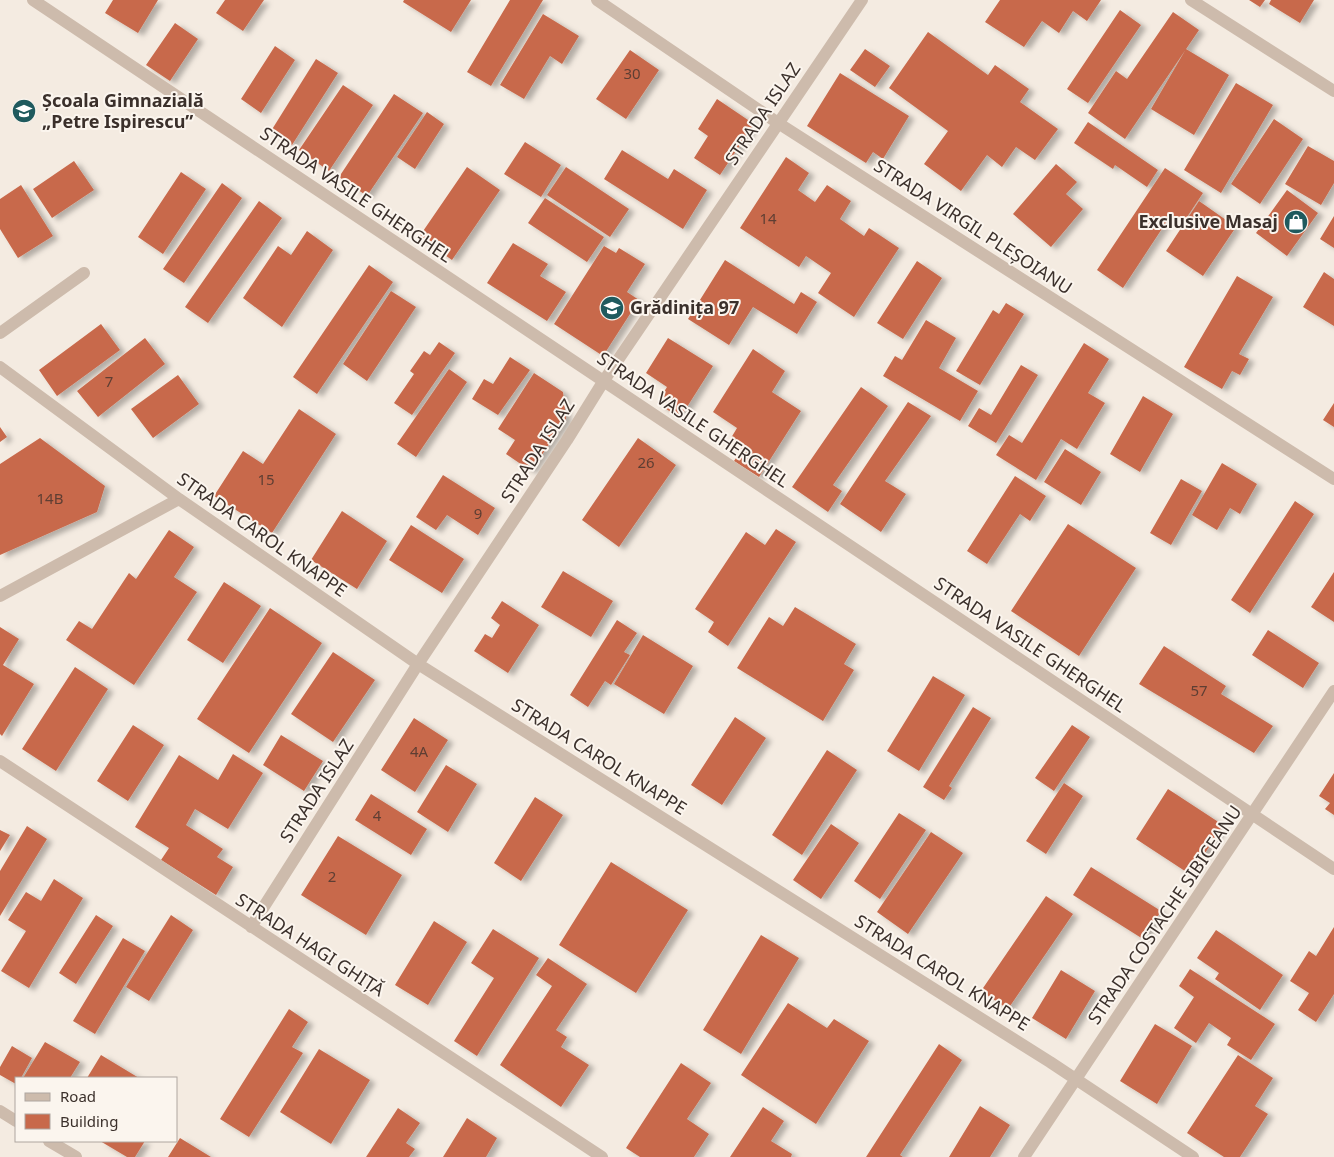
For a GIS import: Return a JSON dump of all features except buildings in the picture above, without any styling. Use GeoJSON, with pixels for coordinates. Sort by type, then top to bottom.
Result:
{"type":"FeatureCollection","features":[{"type":"Feature","properties":{"kind":"street","name":"STRADA VASILE GHERGHEL"},"geometry":{"type":"LineString","coordinates":[[33,0],[1334,869]]}},
{"type":"Feature","properties":{"kind":"street","name":"STRADA VIRGIL PLEȘOIANU"},"geometry":{"type":"LineString","coordinates":[[597,0],[778,123],[1334,479]]}},
{"type":"Feature","properties":{"kind":"street","name":"STRADA ISLAZ"},"geometry":{"type":"LineString","coordinates":[[251,926],[418,664],[567,440],[603,382],[862,0]]}},
{"type":"Feature","properties":{"kind":"street"},"geometry":{"type":"LineString","coordinates":[[1191,0],[1334,91]]}},
{"type":"Feature","properties":{"kind":"street"},"geometry":{"type":"LineString","coordinates":[[0,333],[84,273]]}},
{"type":"Feature","properties":{"kind":"street","name":"STRADA CAROL KNAPPE"},"geometry":{"type":"LineString","coordinates":[[0,367],[179,499],[418,664],[1076,1080],[1193,1157]]}},
{"type":"Feature","properties":{"kind":"street"},"geometry":{"type":"LineString","coordinates":[[0,596],[179,499]]}},
{"type":"Feature","properties":{"kind":"street","name":"STRADA COSTACHE SIBICEANU"},"geometry":{"type":"LineString","coordinates":[[1024,1157],[1334,691]]}},
{"type":"Feature","properties":{"kind":"street","name":"STRADA HAGI GHIȚĂ"},"geometry":{"type":"LineString","coordinates":[[0,760],[602,1157]]}},
{"type":"Feature","properties":{"kind":"street"},"geometry":{"type":"LineString","coordinates":[[0,1111],[15,1120]]}},
{"type":"Feature","properties":{"kind":"street"},"geometry":{"type":"LineString","coordinates":[[51,1142],[76,1157]]}},
{"type":"Feature","properties":{"kind":"place","name":"Școala Gimnazială „Petre Ispirescu”"},"geometry":{"type":"Point","coordinates":[24,111]}},
{"type":"Feature","properties":{"kind":"place","name":"Exclusive Masaj"},"geometry":{"type":"Point","coordinates":[1296,222]}},
{"type":"Feature","properties":{"kind":"place","name":"Grădinița 97"},"geometry":{"type":"Point","coordinates":[612,308]}}]}
